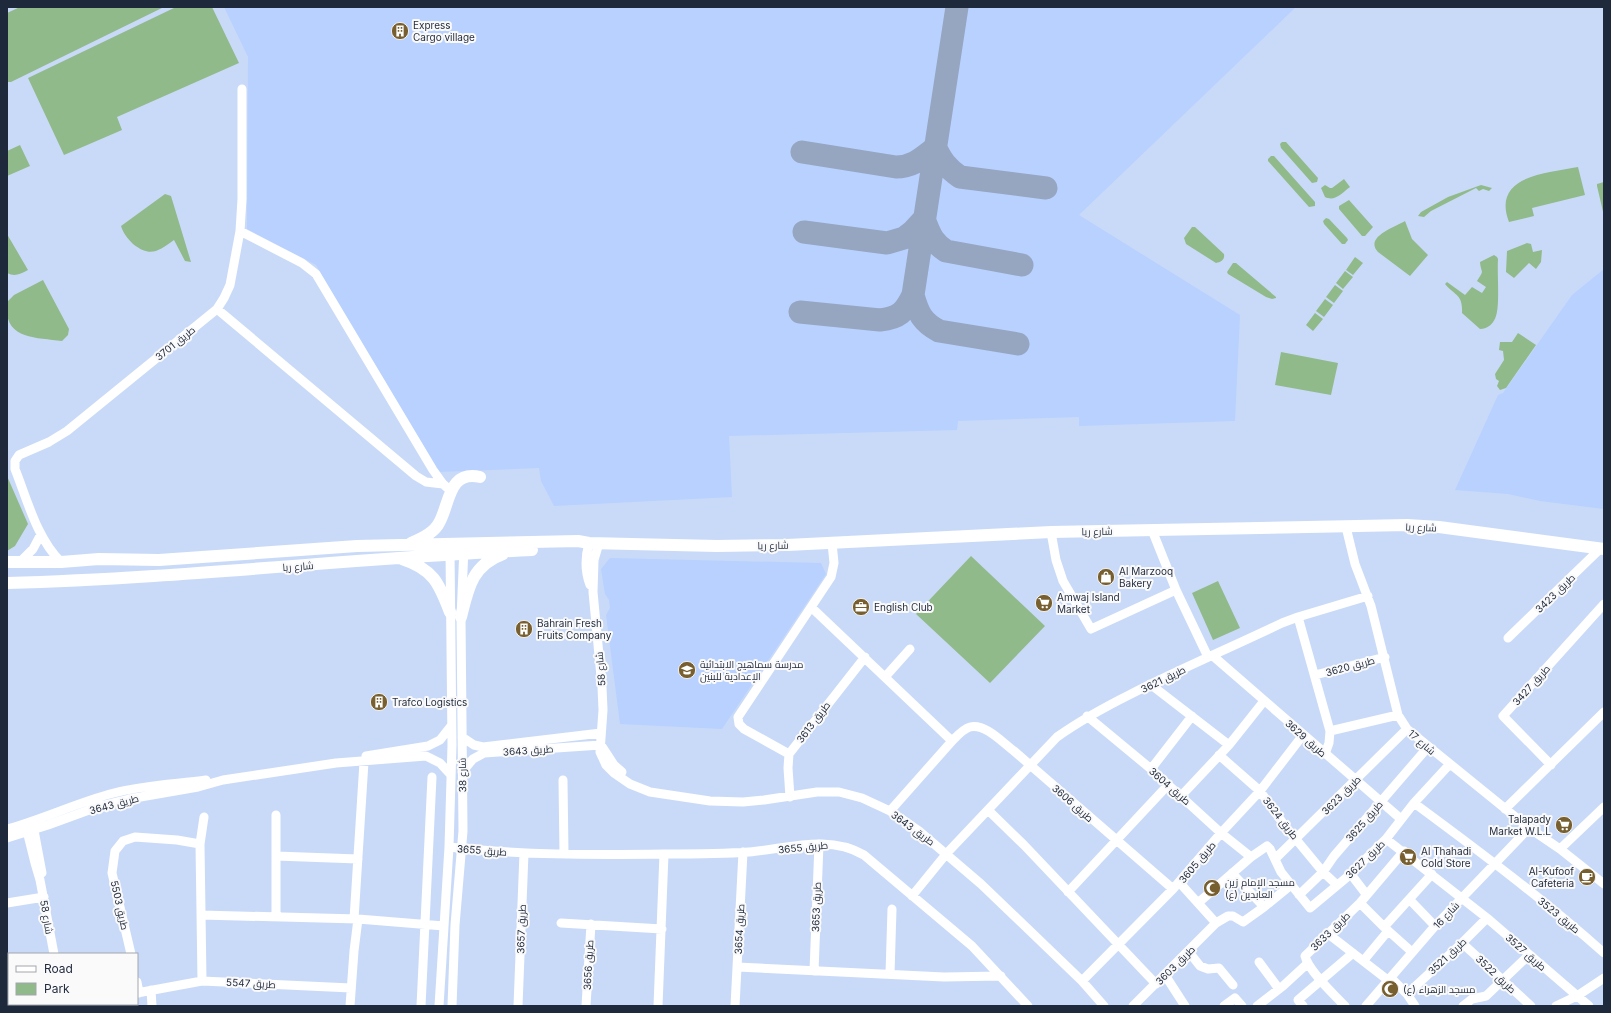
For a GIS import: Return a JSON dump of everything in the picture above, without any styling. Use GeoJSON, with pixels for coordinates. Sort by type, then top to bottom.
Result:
{"type":"FeatureCollection","features":[{"type":"Feature","properties":{"kind":"main road"},"geometry":{"type":"LineString","coordinates":[[406,545],[420,539],[437,527],[440,522],[447,488],[465,477],[480,477]]}},
{"type":"Feature","properties":{"kind":"main road","name":"شارع ريا"},"geometry":{"type":"LineString","coordinates":[[7,583],[157,576],[397,557],[450,549],[578,541],[594,543],[718,546],[1052,532],[1407,526],[1439,527],[1602,549]]}},
{"type":"Feature","properties":{"kind":"main road","name":"شارع ريا"},"geometry":{"type":"LineString","coordinates":[[464,548],[514,550],[578,547],[594,543]]}},
{"type":"Feature","properties":{"kind":"main road","name":"شارع ريا"},"geometry":{"type":"LineString","coordinates":[[7,562],[159,560],[357,546],[406,545],[450,549]]}},
{"type":"Feature","properties":{"kind":"main road"},"geometry":{"type":"LineString","coordinates":[[461,617],[469,587],[479,570],[495,557],[514,550]]}},
{"type":"Feature","properties":{"kind":"main road"},"geometry":{"type":"LineString","coordinates":[[397,557],[418,564],[431,575],[440,589],[450,612]]}},
{"type":"Feature","properties":{"kind":"street","name":"طريق 3701"},"geometry":{"type":"LineString","coordinates":[[61,562],[51,551],[41,534],[14,469],[16,458],[22,453],[49,442],[67,432],[217,308],[224,298],[230,285],[240,231],[242,199],[242,89]]}},
{"type":"Feature","properties":{"kind":"street"},"geometry":{"type":"LineString","coordinates":[[240,231],[302,263],[316,274],[433,470],[447,488]]}},
{"type":"Feature","properties":{"kind":"street"},"geometry":{"type":"LineString","coordinates":[[217,308],[416,476],[426,482],[447,488]]}},
{"type":"Feature","properties":{"kind":"street","name":"شارع 17"},"geometry":{"type":"LineString","coordinates":[[1346,527],[1355,564],[1368,596],[1385,657],[1398,715],[1407,729],[1428,748],[1529,828],[1560,849],[1604,884]]}},
{"type":"Feature","properties":{"kind":"street","name":"طريق 3629"},"geometry":{"type":"LineString","coordinates":[[1152,530],[1176,590],[1210,657],[1264,701],[1401,819]]}},
{"type":"Feature","properties":{"kind":"street"},"geometry":{"type":"LineString","coordinates":[[1052,532],[1056,560],[1064,581],[1091,629],[1176,590]]}},
{"type":"Feature","properties":{"kind":"street"},"geometry":{"type":"LineString","coordinates":[[20,562],[34,549],[41,534]]}},
{"type":"Feature","properties":{"kind":"street"},"geometry":{"type":"LineString","coordinates":[[790,796],[788,768],[789,754],[744,729],[739,724],[738,717],[831,577],[834,563],[832,542]]}},
{"type":"Feature","properties":{"kind":"street","name":"شارع 58"},"geometry":{"type":"LineString","coordinates":[[594,543],[586,560],[586,571],[593,592],[602,687],[603,710],[601,745]]}},
{"type":"Feature","properties":{"kind":"street","name":"شارع 38"},"geometry":{"type":"LineString","coordinates":[[452,1006],[455,925],[462,831],[461,617],[464,548]]}},
{"type":"Feature","properties":{"kind":"street","name":"شارع 38"},"geometry":{"type":"LineString","coordinates":[[439,1006],[449,847],[451,775],[450,549]]}},
{"type":"Feature","properties":{"kind":"street","name":"طريق 3423"},"geometry":{"type":"LineString","coordinates":[[1508,638],[1602,549]]}},
{"type":"Feature","properties":{"kind":"street","name":"طريق 3621"},"geometry":{"type":"LineString","coordinates":[[912,896],[947,853],[1057,736],[1087,716],[1150,684],[1298,617],[1368,596]]}},
{"type":"Feature","properties":{"kind":"street","name":"طريق 3427"},"geometry":{"type":"LineString","coordinates":[[1550,765],[1503,716],[1604,604]]}},
{"type":"Feature","properties":{"kind":"street"},"geometry":{"type":"LineString","coordinates":[[812,607],[952,741]]}},
{"type":"Feature","properties":{"kind":"street","name":"طريق 3620"},"geometry":{"type":"LineString","coordinates":[[1298,617],[1330,731],[1329,743],[1324,754]]}},
{"type":"Feature","properties":{"kind":"street"},"geometry":{"type":"LineString","coordinates":[[885,677],[910,649]]}},
{"type":"Feature","properties":{"kind":"street","name":"طريق 3613"},"geometry":{"type":"LineString","coordinates":[[789,754],[865,657]]}},
{"type":"Feature","properties":{"kind":"street","name":"طريق 3620"},"geometry":{"type":"LineString","coordinates":[[1315,675],[1385,657]]}},
{"type":"Feature","properties":{"kind":"street"},"geometry":{"type":"LineString","coordinates":[[1150,684],[1229,745]]}},
{"type":"Feature","properties":{"kind":"street"},"geometry":{"type":"LineString","coordinates":[[1182,796],[1229,745],[1264,701]]}},
{"type":"Feature","properties":{"kind":"street"},"geometry":{"type":"LineString","coordinates":[[1505,809],[1604,712]]}},
{"type":"Feature","properties":{"kind":"street"},"geometry":{"type":"LineString","coordinates":[[1330,731],[1398,715]]}},
{"type":"Feature","properties":{"kind":"street","name":"طريق 3604"},"geometry":{"type":"LineString","coordinates":[[1087,716],[1151,769],[1221,833],[1251,857]]}},
{"type":"Feature","properties":{"kind":"street"},"geometry":{"type":"LineString","coordinates":[[1151,769],[1192,716]]}},
{"type":"Feature","properties":{"kind":"street","name":"طريق 3643"},"geometry":{"type":"LineString","coordinates":[[336,763],[344,759],[428,746],[440,740],[451,726]]}},
{"type":"Feature","properties":{"kind":"street"},"geometry":{"type":"LineString","coordinates":[[890,811],[952,741],[970,727],[979,727],[988,731],[1030,765]]}},
{"type":"Feature","properties":{"kind":"street","name":"طريق 3623"},"geometry":{"type":"LineString","coordinates":[[1275,860],[1407,729]]}},
{"type":"Feature","properties":{"kind":"street","name":"طريق 3643"},"geometry":{"type":"LineString","coordinates":[[462,737],[474,745],[484,746],[601,733]]}},
{"type":"Feature","properties":{"kind":"street","name":"طريق 3605"},"geometry":{"type":"LineString","coordinates":[[1082,981],[1176,886],[1221,833],[1260,791],[1304,735]]}},
{"type":"Feature","properties":{"kind":"street","name":"طريق 3643"},"geometry":{"type":"LineString","coordinates":[[462,772],[474,760],[484,753],[601,745],[601,756],[606,765],[614,773],[650,792],[710,801],[743,802],[816,792],[839,792],[862,798],[890,811],[947,853],[1082,981],[1104,1006]]}},
{"type":"Feature","properties":{"kind":"street","name":"طريق 3625"},"geometry":{"type":"LineString","coordinates":[[1298,895],[1323,872],[1334,856],[1428,748]]}},
{"type":"Feature","properties":{"kind":"street","name":"طريق 3624"},"geometry":{"type":"LineString","coordinates":[[1219,755],[1260,791],[1285,826],[1323,872],[1337,885]]}},
{"type":"Feature","properties":{"kind":"street","name":"طريق 3643"},"geometry":{"type":"LineString","coordinates":[[7,838],[30,827],[114,802],[198,787],[223,780],[336,763],[426,756],[440,763],[451,775]]}},
{"type":"Feature","properties":{"kind":"street"},"geometry":{"type":"LineString","coordinates":[[350,1006],[364,762]]}},
{"type":"Feature","properties":{"kind":"street","name":"طريق 3606"},"geometry":{"type":"LineString","coordinates":[[1030,765],[1116,841],[1176,886]]}},
{"type":"Feature","properties":{"kind":"street","name":"طريق 3627"},"geometry":{"type":"LineString","coordinates":[[1298,895],[1310,908],[1350,874],[1386,839],[1414,803],[1449,765]]}},
{"type":"Feature","properties":{"kind":"street"},"geometry":{"type":"LineString","coordinates":[[421,1006],[432,777]]}},
{"type":"Feature","properties":{"kind":"street"},"geometry":{"type":"LineString","coordinates":[[563,780],[564,854]]}},
{"type":"Feature","properties":{"kind":"street"},"geometry":{"type":"LineString","coordinates":[[1068,892],[1168,785]]}},
{"type":"Feature","properties":{"kind":"street"},"geometry":{"type":"LineString","coordinates":[[1414,803],[1495,863]]}},
{"type":"Feature","properties":{"kind":"street"},"geometry":{"type":"LineString","coordinates":[[1560,849],[1604,807]]}},
{"type":"Feature","properties":{"kind":"street"},"geometry":{"type":"LineString","coordinates":[[988,810],[1024,845],[1156,984]]}},
{"type":"Feature","properties":{"kind":"street"},"geometry":{"type":"LineString","coordinates":[[276,815],[276,917]]}},
{"type":"Feature","properties":{"kind":"street"},"geometry":{"type":"LineString","coordinates":[[202,981],[200,844],[204,817]]}},
{"type":"Feature","properties":{"kind":"street","name":"شارع 58"},"geometry":{"type":"LineString","coordinates":[[30,827],[35,863],[44,897],[54,953]]}},
{"type":"Feature","properties":{"kind":"street","name":"طريق 3643"},"geometry":{"type":"LineString","coordinates":[[7,829],[30,827]]}},
{"type":"Feature","properties":{"kind":"street","name":"شارع 16"},"geometry":{"type":"LineString","coordinates":[[1366,1006],[1435,926],[1529,828]]}},
{"type":"Feature","properties":{"kind":"street","name":"طريق 5503"},"geometry":{"type":"LineString","coordinates":[[131,953],[112,873],[115,851],[123,841],[135,837],[177,840],[200,844]]}},
{"type":"Feature","properties":{"kind":"street"},"geometry":{"type":"LineString","coordinates":[[1386,839],[1462,898]]}},
{"type":"Feature","properties":{"kind":"street","name":"طريق 3655"},"geometry":{"type":"LineString","coordinates":[[449,847],[524,853],[564,854],[743,852],[819,844],[838,845],[854,849],[864,855],[972,946],[1028,1006]]}},
{"type":"Feature","properties":{"kind":"street","name":"طريق 3653"},"geometry":{"type":"LineString","coordinates":[[814,971],[819,844]]}},
{"type":"Feature","properties":{"kind":"street"},"geometry":{"type":"LineString","coordinates":[[1198,904],[1232,873],[1266,846],[1270,849],[1281,872],[1298,895]]}},
{"type":"Feature","properties":{"kind":"street","name":"طريق 3654"},"geometry":{"type":"LineString","coordinates":[[735,1006],[743,852]]}},
{"type":"Feature","properties":{"kind":"street","name":"طريق 3633"},"geometry":{"type":"LineString","coordinates":[[1345,1006],[1321,981],[1308,963],[1305,956],[1328,932],[1360,903],[1366,894],[1404,852]]}},
{"type":"Feature","properties":{"kind":"street","name":"طريق 3657"},"geometry":{"type":"LineString","coordinates":[[518,1006],[524,853]]}},
{"type":"Feature","properties":{"kind":"street"},"geometry":{"type":"LineString","coordinates":[[658,1006],[664,854]]}},
{"type":"Feature","properties":{"kind":"street"},"geometry":{"type":"LineString","coordinates":[[276,856],[358,859]]}},
{"type":"Feature","properties":{"kind":"street","name":"طريق 3523"},"geometry":{"type":"LineString","coordinates":[[1495,863],[1573,925],[1604,953]]}},
{"type":"Feature","properties":{"kind":"street"},"geometry":{"type":"LineString","coordinates":[[1232,873],[1264,907]]}},
{"type":"Feature","properties":{"kind":"street"},"geometry":{"type":"LineString","coordinates":[[1350,874],[1366,894]]}},
{"type":"Feature","properties":{"kind":"street"},"geometry":{"type":"LineString","coordinates":[[1364,960],[1386,929],[1432,874]]}},
{"type":"Feature","properties":{"kind":"street","name":"طريق 3603"},"geometry":{"type":"LineString","coordinates":[[1133,1006],[1189,952],[1216,923],[1228,916],[1233,916],[1243,922],[1264,907],[1290,885]]}},
{"type":"Feature","properties":{"kind":"street"},"geometry":{"type":"LineString","coordinates":[[1176,886],[1198,904],[1216,923]]}},
{"type":"Feature","properties":{"kind":"street"},"geometry":{"type":"LineString","coordinates":[[7,903],[44,897]]}},
{"type":"Feature","properties":{"kind":"street","name":"طريق 3527"},"geometry":{"type":"LineString","coordinates":[[1462,898],[1589,1006]]}},
{"type":"Feature","properties":{"kind":"street"},"geometry":{"type":"LineString","coordinates":[[1410,900],[1435,926]]}},
{"type":"Feature","properties":{"kind":"street"},"geometry":{"type":"LineString","coordinates":[[1360,903],[1412,952]]}},
{"type":"Feature","properties":{"kind":"street"},"geometry":{"type":"LineString","coordinates":[[890,974],[892,909]]}},
{"type":"Feature","properties":{"kind":"street"},"geometry":{"type":"LineString","coordinates":[[201,915],[356,919],[444,926]]}},
{"type":"Feature","properties":{"kind":"street","name":"طريق 3521"},"geometry":{"type":"LineString","coordinates":[[1407,994],[1487,918]]}},
{"type":"Feature","properties":{"kind":"street"},"geometry":{"type":"LineString","coordinates":[[561,923],[662,929]]}},
{"type":"Feature","properties":{"kind":"street","name":"طريق 3656"},"geometry":{"type":"LineString","coordinates":[[586,1006],[591,924]]}},
{"type":"Feature","properties":{"kind":"street"},"geometry":{"type":"LineString","coordinates":[[1328,932],[1353,953],[1390,979],[1407,994],[1415,1006]]}},
{"type":"Feature","properties":{"kind":"street","name":"طريق 3522"},"geometry":{"type":"LineString","coordinates":[[1462,943],[1530,1006]]}},
{"type":"Feature","properties":{"kind":"street"},"geometry":{"type":"LineString","coordinates":[[1189,952],[1200,966],[1208,969],[1219,968],[1233,985]]}},
{"type":"Feature","properties":{"kind":"street"},"geometry":{"type":"LineString","coordinates":[[1303,1006],[1298,1000],[1353,953]]}},
{"type":"Feature","properties":{"kind":"street"},"geometry":{"type":"LineString","coordinates":[[1468,1005],[1472,999],[1486,996],[1530,955]]}},
{"type":"Feature","properties":{"kind":"street"},"geometry":{"type":"LineString","coordinates":[[1259,962],[1279,989]]}},
{"type":"Feature","properties":{"kind":"street"},"geometry":{"type":"LineString","coordinates":[[1257,1006],[1308,963]]}},
{"type":"Feature","properties":{"kind":"street"},"geometry":{"type":"LineString","coordinates":[[737,968],[944,977],[1001,976]]}},
{"type":"Feature","properties":{"kind":"street"},"geometry":{"type":"LineString","coordinates":[[1165,975],[1184,1006]]}},
{"type":"Feature","properties":{"kind":"street"},"geometry":{"type":"LineString","coordinates":[[1556,1006],[1577,996],[1604,978]]}},
{"type":"Feature","properties":{"kind":"street","name":"طريق 5547"},"geometry":{"type":"LineString","coordinates":[[138,993],[202,981],[351,988]]}},
{"type":"Feature","properties":{"kind":"street"},"geometry":{"type":"LineString","coordinates":[[151,990],[152,1006]]}},
{"type":"Feature","properties":{"kind":"street"},"geometry":{"type":"LineString","coordinates":[[1224,1006],[1235,998],[1242,1006]]}},
{"type":"Feature","properties":{"kind":"shaded area"},"geometry":{"type":"Polygon","coordinates":[[[224,7],[1296,7],[1079,215],[1240,315],[1235,421],[1079,426],[1079,417],[958,421],[957,430],[729,436],[732,497],[554,506],[541,481],[539,468],[438,472],[316,265],[247,229],[248,57],[224,7]]]}},
{"type":"Feature","properties":{"kind":"shaded area"},"geometry":{"type":"Polygon","coordinates":[[[1604,269],[1604,509],[1540,501],[1508,494],[1455,490],[1498,395],[1503,393],[1572,295],[1604,269]]]}},
{"type":"Feature","properties":{"kind":"shaded area","name":"مدرسة سماهيج الابتدائية الإعدادية للبنين"},"geometry":{"type":"Polygon","coordinates":[[[610,558],[821,563],[826,574],[722,729],[620,724],[606,615],[610,608],[609,600],[605,594],[601,569],[610,558]]]}},
{"type":"Feature","properties":{"kind":"green space"},"geometry":{"type":"Polygon","coordinates":[[[20,7],[164,7],[11,82],[7,82],[7,13],[20,7]]]}},
{"type":"Feature","properties":{"kind":"green space"},"geometry":{"type":"Polygon","coordinates":[[[176,7],[212,7],[239,63],[117,117],[122,130],[64,155],[28,78],[176,7]]]}},
{"type":"Feature","properties":{"kind":"green space"},"geometry":{"type":"Polygon","coordinates":[[[1282,142],[1286,142],[1318,178],[1317,182],[1312,183],[1281,148],[1280,144],[1282,142]]]}},
{"type":"Feature","properties":{"kind":"green space"},"geometry":{"type":"Polygon","coordinates":[[[20,145],[30,166],[7,176],[7,151],[20,145]]]}},
{"type":"Feature","properties":{"kind":"green space"},"geometry":{"type":"Polygon","coordinates":[[[1271,156],[1274,156],[1315,202],[1315,206],[1309,207],[1268,161],[1271,156]]]}},
{"type":"Feature","properties":{"kind":"green space"},"geometry":{"type":"Polygon","coordinates":[[[1578,167],[1585,195],[1532,208],[1534,216],[1509,222],[1506,206],[1508,194],[1515,186],[1526,179],[1538,175],[1578,167]]]}},
{"type":"Feature","properties":{"kind":"green space"},"geometry":{"type":"Polygon","coordinates":[[[1344,179],[1350,187],[1335,198],[1325,197],[1321,188],[1325,185],[1332,188],[1344,179]]]}},
{"type":"Feature","properties":{"kind":"green space"},"geometry":{"type":"Polygon","coordinates":[[[1604,182],[1604,216],[1597,184],[1604,182]]]}},
{"type":"Feature","properties":{"kind":"green space"},"geometry":{"type":"Polygon","coordinates":[[[1481,185],[1492,188],[1489,191],[1483,189],[1479,191],[1476,188],[1431,211],[1424,217],[1418,216],[1421,212],[1448,197],[1481,185]]]}},
{"type":"Feature","properties":{"kind":"green space"},"geometry":{"type":"Polygon","coordinates":[[[165,194],[171,196],[191,262],[185,261],[174,240],[159,250],[150,252],[145,251],[133,244],[122,229],[121,226],[165,194]]]}},
{"type":"Feature","properties":{"kind":"green space"},"geometry":{"type":"Polygon","coordinates":[[[1349,200],[1373,227],[1365,236],[1362,236],[1339,209],[1339,206],[1349,200]]]}},
{"type":"Feature","properties":{"kind":"green space"},"geometry":{"type":"Polygon","coordinates":[[[1326,218],[1329,219],[1347,238],[1348,240],[1345,244],[1342,244],[1324,224],[1323,221],[1326,218]]]}},
{"type":"Feature","properties":{"kind":"green space"},"geometry":{"type":"Polygon","coordinates":[[[1405,221],[1412,239],[1428,255],[1410,276],[1378,252],[1375,247],[1375,242],[1382,233],[1405,221]]]}},
{"type":"Feature","properties":{"kind":"green space"},"geometry":{"type":"Polygon","coordinates":[[[1192,227],[1195,227],[1224,254],[1224,258],[1220,262],[1216,263],[1186,244],[1184,238],[1192,227]]]}},
{"type":"Feature","properties":{"kind":"green space"},"geometry":{"type":"Polygon","coordinates":[[[7,234],[28,270],[22,273],[13,275],[7,273],[7,234]]]}},
{"type":"Feature","properties":{"kind":"green space"},"geometry":{"type":"Polygon","coordinates":[[[1527,243],[1531,244],[1533,252],[1542,250],[1541,262],[1536,269],[1529,263],[1514,278],[1506,272],[1507,251],[1527,243]]]}},
{"type":"Feature","properties":{"kind":"green space"},"geometry":{"type":"Polygon","coordinates":[[[1494,255],[1498,259],[1497,311],[1495,319],[1492,323],[1486,328],[1480,329],[1462,313],[1460,299],[1445,284],[1447,282],[1465,295],[1472,287],[1482,293],[1486,287],[1477,281],[1482,273],[1480,262],[1494,255]]]}},
{"type":"Feature","properties":{"kind":"green space"},"geometry":{"type":"Polygon","coordinates":[[[1355,257],[1363,263],[1353,275],[1346,270],[1355,257]]]}},
{"type":"Feature","properties":{"kind":"green space"},"geometry":{"type":"Polygon","coordinates":[[[1233,263],[1236,263],[1276,298],[1272,299],[1266,297],[1228,274],[1227,272],[1233,263]]]}},
{"type":"Feature","properties":{"kind":"green space"},"geometry":{"type":"Polygon","coordinates":[[[1345,271],[1353,277],[1343,289],[1336,283],[1345,271]]]}},
{"type":"Feature","properties":{"kind":"green space"},"geometry":{"type":"Polygon","coordinates":[[[43,280],[69,329],[68,335],[62,341],[32,337],[16,330],[10,324],[7,314],[7,302],[14,295],[43,280]]]}},
{"type":"Feature","properties":{"kind":"green space"},"geometry":{"type":"Polygon","coordinates":[[[1335,285],[1343,291],[1334,303],[1326,297],[1335,285]]]}},
{"type":"Feature","properties":{"kind":"green space"},"geometry":{"type":"Polygon","coordinates":[[[1325,299],[1333,305],[1324,317],[1316,311],[1325,299]]]}},
{"type":"Feature","properties":{"kind":"green space"},"geometry":{"type":"Polygon","coordinates":[[[1315,313],[1323,319],[1313,331],[1306,325],[1315,313]]]}},
{"type":"Feature","properties":{"kind":"green space"},"geometry":{"type":"Polygon","coordinates":[[[1518,333],[1536,345],[1506,388],[1500,390],[1497,386],[1499,381],[1496,379],[1495,374],[1504,360],[1503,351],[1499,350],[1500,342],[1512,342],[1518,333]]]}},
{"type":"Feature","properties":{"kind":"green space"},"geometry":{"type":"Polygon","coordinates":[[[1281,352],[1338,363],[1331,395],[1275,385],[1281,352]]]}},
{"type":"Feature","properties":{"kind":"green space"},"geometry":{"type":"Polygon","coordinates":[[[7,476],[28,524],[15,546],[7,551],[7,476]]]}},
{"type":"Feature","properties":{"kind":"green space"},"geometry":{"type":"Polygon","coordinates":[[[971,556],[1045,626],[990,683],[916,614],[971,556]]]}},
{"type":"Feature","properties":{"kind":"green space"},"geometry":{"type":"Polygon","coordinates":[[[1218,581],[1240,628],[1213,640],[1192,593],[1218,581]]]}},
{"type":"Feature","properties":{"kind":"taxiway"},"geometry":{"type":"LineString","coordinates":[[957,7],[913,295],[922,316],[928,324],[939,331],[1018,344]]}},
{"type":"Feature","properties":{"kind":"taxiway"},"geometry":{"type":"LineString","coordinates":[[935,146],[945,163],[960,177],[1046,188]]}},
{"type":"Feature","properties":{"kind":"taxiway"},"geometry":{"type":"LineString","coordinates":[[802,152],[902,167],[912,164],[935,148]]}},
{"type":"Feature","properties":{"kind":"taxiway"},"geometry":{"type":"LineString","coordinates":[[804,232],[887,243],[904,238],[924,219],[934,241],[946,251],[1022,265]]}},
{"type":"Feature","properties":{"kind":"taxiway"},"geometry":{"type":"LineString","coordinates":[[800,312],[880,320],[887,319],[901,313],[913,295]]}},
{"type":"Feature","properties":{"kind":"place","name":"Express Cargo village"},"geometry":{"type":"Point","coordinates":[400,31]}},
{"type":"Feature","properties":{"kind":"place","name":"Al Marzooq Bakery"},"geometry":{"type":"Point","coordinates":[1106,577]}},
{"type":"Feature","properties":{"kind":"place","name":"Amwaj Island Market"},"geometry":{"type":"Point","coordinates":[1044,603]}},
{"type":"Feature","properties":{"kind":"place","name":"English Club"},"geometry":{"type":"Point","coordinates":[861,607]}},
{"type":"Feature","properties":{"kind":"place","name":"Bahrain Fresh Fruits Company"},"geometry":{"type":"Point","coordinates":[524,629]}},
{"type":"Feature","properties":{"kind":"place","name":"مدرسة سماهيج الابتدائية الإعدادية للبنين"},"geometry":{"type":"Point","coordinates":[687,670]}},
{"type":"Feature","properties":{"kind":"place","name":"Trafco Logistics"},"geometry":{"type":"Point","coordinates":[379,702]}},
{"type":"Feature","properties":{"kind":"place","name":"Talapady Market W.L.L"},"geometry":{"type":"Point","coordinates":[1564,825]}},
{"type":"Feature","properties":{"kind":"place","name":"Al Thahadi Cold Store"},"geometry":{"type":"Point","coordinates":[1408,857]}},
{"type":"Feature","properties":{"kind":"place","name":"Al-Kufoof Cafeteria"},"geometry":{"type":"Point","coordinates":[1587,877]}},
{"type":"Feature","properties":{"kind":"place","name":"مسجد الإمام زين العابدين (ع)"},"geometry":{"type":"Point","coordinates":[1212,888]}},
{"type":"Feature","properties":{"kind":"place","name":"مسجد الزهراء (ع)"},"geometry":{"type":"Point","coordinates":[1390,989]}}]}
